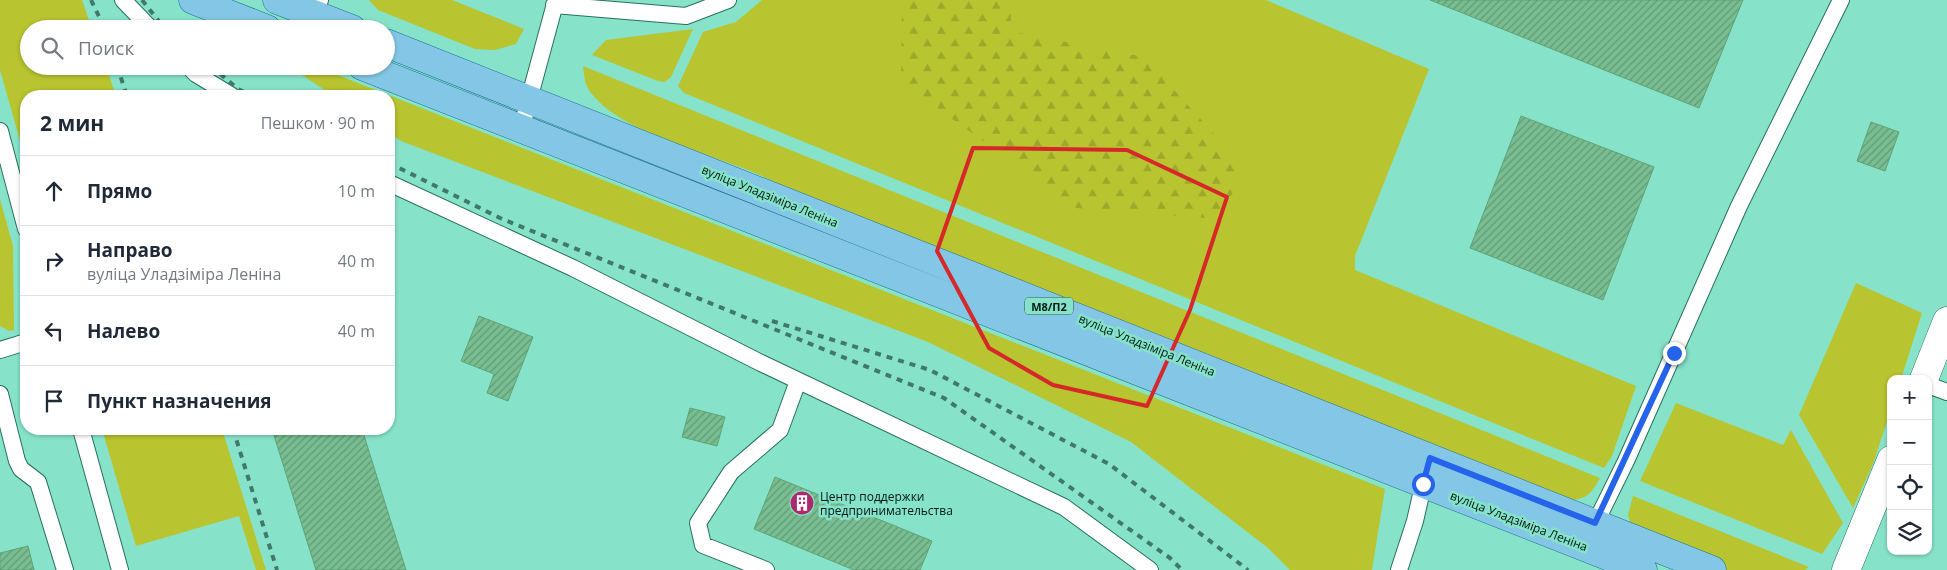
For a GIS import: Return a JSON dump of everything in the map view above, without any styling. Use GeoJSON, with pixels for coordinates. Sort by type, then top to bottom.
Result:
{"type":"FeatureCollection","features":[{"type":"Feature","properties":{"kind":"main road"},"geometry":{"type":"LineString","coordinates":[[194,0],[244,20]]}},
{"type":"Feature","properties":{"kind":"main road"},"geometry":{"type":"LineString","coordinates":[[277,0],[329,20]]}},
{"type":"Feature","properties":{"kind":"main road","name":"вуліца Уладзіміра Леніна"},"geometry":{"type":"LineString","coordinates":[[395,47],[1430,458],[1590,534],[1643,570]]}},
{"type":"Feature","properties":{"kind":"main road","name":"вуліца Уладзіміра Леніна"},"geometry":{"type":"LineString","coordinates":[[385,75],[1423,484],[1712,570]]}},
{"type":"Feature","properties":{"kind":"street"},"geometry":{"type":"LineString","coordinates":[[1926,375],[1947,320]]}},
{"type":"Feature","properties":{"kind":"street"},"geometry":{"type":"LineString","coordinates":[[1846,570],[1889,465]]}},
{"type":"Feature","properties":{"kind":"lane"},"geometry":{"type":"LineString","coordinates":[[123,0],[142,20]]}},
{"type":"Feature","properties":{"kind":"lane"},"geometry":{"type":"LineString","coordinates":[[521,129],[555,3],[655,7],[686,16],[728,0]]}},
{"type":"Feature","properties":{"kind":"lane"},"geometry":{"type":"LineString","coordinates":[[1590,534],[1626,461],[1739,206],[1841,0]]}},
{"type":"Feature","properties":{"kind":"lane"},"geometry":{"type":"LineString","coordinates":[[198,75],[222,90]]}},
{"type":"Feature","properties":{"kind":"lane"},"geometry":{"type":"LineString","coordinates":[[0,131],[20,206]]}},
{"type":"Feature","properties":{"kind":"lane"},"geometry":{"type":"LineString","coordinates":[[395,185],[572,268],[798,381],[1064,507],[1150,570]]}},
{"type":"Feature","properties":{"kind":"lane"},"geometry":{"type":"LineString","coordinates":[[0,350],[20,344]]}},
{"type":"Feature","properties":{"kind":"lane"},"geometry":{"type":"LineString","coordinates":[[766,570],[703,546],[698,523],[730,472],[780,430],[798,381]]}},
{"type":"Feature","properties":{"kind":"lane"},"geometry":{"type":"LineString","coordinates":[[1932,386],[1947,392]]}},
{"type":"Feature","properties":{"kind":"lane"},"geometry":{"type":"LineString","coordinates":[[0,394],[17,461],[21,468],[38,482],[64,570]]}},
{"type":"Feature","properties":{"kind":"lane"},"geometry":{"type":"LineString","coordinates":[[83,435],[120,570]]}},
{"type":"Feature","properties":{"kind":"lane"},"geometry":{"type":"LineString","coordinates":[[1399,570],[1415,521],[1430,458]]}},
{"type":"Feature","properties":{"kind":"highlighted area"},"geometry":{"type":"Polygon","coordinates":[[[973,148],[1127,150],[1227,197],[1190,310],[1147,406],[1053,385],[989,348],[937,251],[973,148]]]}},
{"type":"Feature","properties":{"kind":"green space"},"geometry":{"type":"Polygon","coordinates":[[[0,0],[82,0],[89,20],[20,20],[20,75],[109,75],[114,90],[20,90],[20,141],[0,70],[0,0]]]}},
{"type":"Feature","properties":{"kind":"green space"},"geometry":{"type":"Polygon","coordinates":[[[369,0],[452,0],[524,29],[516,44],[495,50],[475,49],[378,10],[369,0]]]}},
{"type":"Feature","properties":{"kind":"green space"},"geometry":{"type":"Polygon","coordinates":[[[762,0],[1266,0],[1429,69],[1355,256],[1355,270],[1636,386],[1612,456],[1604,468],[684,93],[678,86],[703,32],[736,22],[762,0]]]}},
{"type":"Feature","properties":{"kind":"green space"},"geometry":{"type":"Polygon","coordinates":[[[902,0],[1012,0],[1010,31],[1144,57],[1246,169],[1218,219],[1076,208],[901,82],[902,0]]]}},
{"type":"Feature","properties":{"kind":"green space"},"geometry":{"type":"Polygon","coordinates":[[[693,29],[671,77],[665,82],[592,55],[606,40],[693,29]]]}},
{"type":"Feature","properties":{"kind":"green space"},"geometry":{"type":"Polygon","coordinates":[[[583,66],[1600,478],[1593,490],[1586,496],[1563,501],[844,217],[762,176],[671,142],[625,121],[606,108],[590,91],[585,81],[583,66]]]}},
{"type":"Feature","properties":{"kind":"green space"},"geometry":{"type":"Polygon","coordinates":[[[302,75],[338,75],[376,90],[325,90],[302,75]]]}},
{"type":"Feature","properties":{"kind":"green space"},"geometry":{"type":"Polygon","coordinates":[[[395,98],[1385,489],[1372,570],[1290,570],[1268,548],[1131,442],[928,342],[401,141],[395,137],[395,98]]]}},
{"type":"Feature","properties":{"kind":"green space"},"geometry":{"type":"Polygon","coordinates":[[[0,199],[13,246],[14,330],[9,331],[0,326],[0,199]]]}},
{"type":"Feature","properties":{"kind":"green space"},"geometry":{"type":"Polygon","coordinates":[[[1856,283],[1922,313],[1902,375],[1887,375],[1887,421],[1873,464],[1853,508],[1799,415],[1856,283]]]}},
{"type":"Feature","properties":{"kind":"green space"},"geometry":{"type":"Polygon","coordinates":[[[1676,403],[1783,445],[1791,430],[1843,523],[1822,554],[1640,481],[1676,403]]]}},
{"type":"Feature","properties":{"kind":"green space"},"geometry":{"type":"Polygon","coordinates":[[[104,435],[224,435],[266,570],[256,570],[239,516],[136,546],[104,435]]]}},
{"type":"Feature","properties":{"kind":"green space"},"geometry":{"type":"Polygon","coordinates":[[[1633,496],[1809,567],[1805,570],[1724,570],[1632,529],[1628,515],[1633,496]]]}},
{"type":"Feature","properties":{"kind":"building"},"geometry":{"type":"Polygon","coordinates":[[[1430,0],[1743,0],[1699,108],[1430,0]]]}},
{"type":"Feature","properties":{"kind":"building"},"geometry":{"type":"Polygon","coordinates":[[[1521,116],[1654,167],[1603,300],[1470,248],[1521,116]]]}},
{"type":"Feature","properties":{"kind":"building"},"geometry":{"type":"Polygon","coordinates":[[[1871,122],[1899,132],[1885,171],[1857,161],[1871,122]]]}},
{"type":"Feature","properties":{"kind":"building"},"geometry":{"type":"Polygon","coordinates":[[[479,316],[533,337],[508,401],[487,393],[494,374],[461,361],[479,316]]]}},
{"type":"Feature","properties":{"kind":"building"},"geometry":{"type":"Polygon","coordinates":[[[690,408],[725,417],[717,446],[682,437],[690,408]]]}},
{"type":"Feature","properties":{"kind":"building"},"geometry":{"type":"Polygon","coordinates":[[[274,435],[364,435],[406,570],[316,570],[274,435]]]}},
{"type":"Feature","properties":{"kind":"building","name":"Центр поддержки предпринимательства"},"geometry":{"type":"Polygon","coordinates":[[[775,477],[932,541],[920,570],[854,570],[754,529],[775,477]]]}},
{"type":"Feature","properties":{"kind":"building"},"geometry":{"type":"Polygon","coordinates":[[[28,546],[34,570],[0,570],[0,553],[28,546]]]}},
{"type":"Feature","properties":{"kind":"railway"},"geometry":{"type":"LineString","coordinates":[[91,0],[101,20]]}},
{"type":"Feature","properties":{"kind":"railway"},"geometry":{"type":"LineString","coordinates":[[142,0],[158,20]]}},
{"type":"Feature","properties":{"kind":"railway"},"geometry":{"type":"LineString","coordinates":[[120,75],[125,90]]}},
{"type":"Feature","properties":{"kind":"railway"},"geometry":{"type":"LineString","coordinates":[[222,75],[240,90]]}},
{"type":"Feature","properties":{"kind":"railway"},"geometry":{"type":"LineString","coordinates":[[395,166],[500,218],[944,398],[1170,558],[1182,570]]}},
{"type":"Feature","properties":{"kind":"railway"},"geometry":{"type":"LineString","coordinates":[[772,321],[930,370],[1109,464],[1248,570]]}},
{"type":"Feature","properties":{"kind":"railway"},"geometry":{"type":"LineString","coordinates":[[235,435],[277,570]]}},
{"type":"Feature","properties":{"kind":"place","name":"Центр поддержки предпринимательства"},"geometry":{"type":"Point","coordinates":[802,503]}},
{"type":"Feature","properties":{"kind":"route"},"geometry":{"type":"LineString","coordinates":[[1423,484],[1430,458],[1595,523],[1626,461],[1674,353]]}}]}
